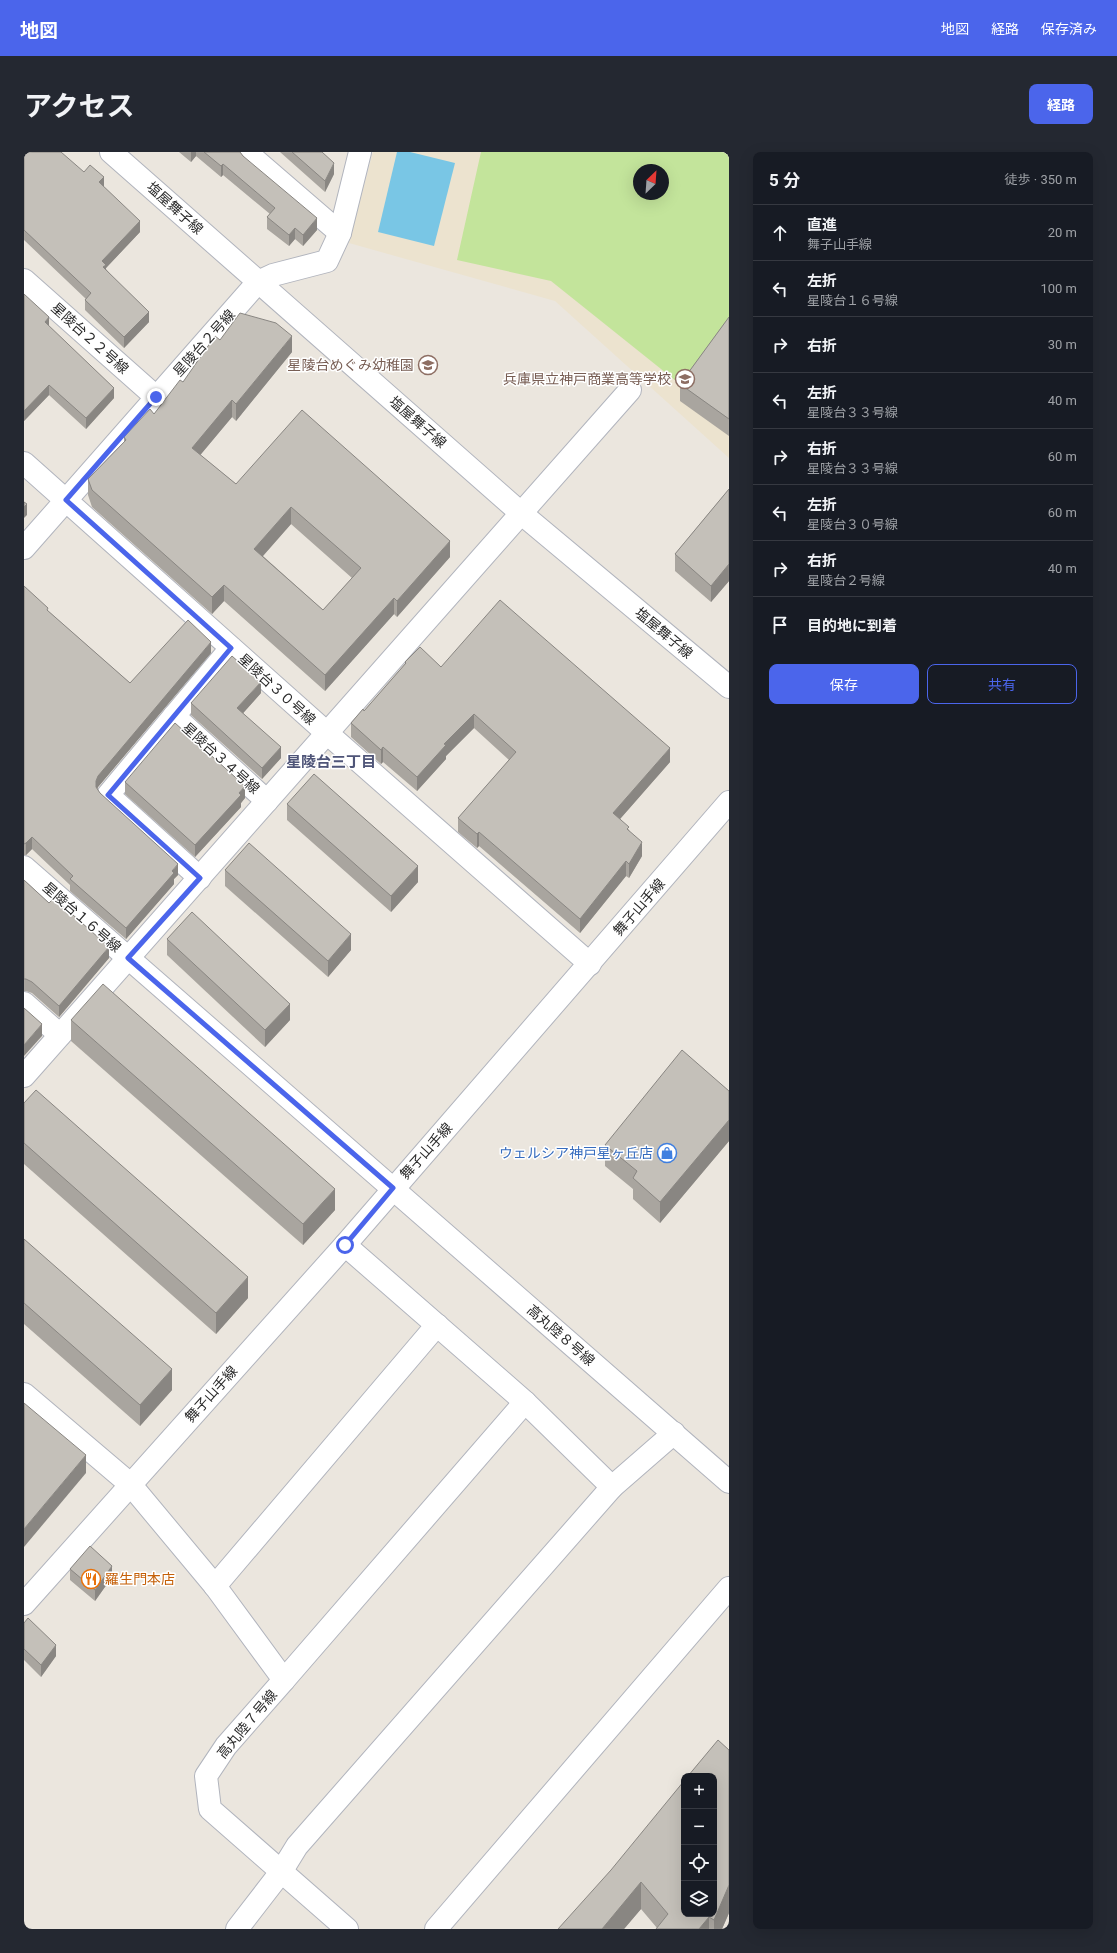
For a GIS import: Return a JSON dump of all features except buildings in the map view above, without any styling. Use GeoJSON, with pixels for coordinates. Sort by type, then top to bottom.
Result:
{"type":"FeatureCollection","features":[{"type":"Feature","properties":{"kind":"street","name":"塩屋舞子線"},"geometry":{"type":"LineString","coordinates":[[111,152],[522,514],[729,687]]}},
{"type":"Feature","properties":{"kind":"street"},"geometry":{"type":"LineString","coordinates":[[246,152],[340,233]]}},
{"type":"Feature","properties":{"kind":"street"},"geometry":{"type":"LineString","coordinates":[[258,282],[273,275],[327,261],[340,233],[360,152]]}},
{"type":"Feature","properties":{"kind":"street","name":"星陵台２２号線"},"geometry":{"type":"LineString","coordinates":[[24,280],[156,397]]}},
{"type":"Feature","properties":{"kind":"street","name":"星陵台２号線"},"geometry":{"type":"LineString","coordinates":[[24,548],[258,282]]}},
{"type":"Feature","properties":{"kind":"street"},"geometry":{"type":"LineString","coordinates":[[24,1076],[328,734],[374,678],[522,514],[630,390]]}},
{"type":"Feature","properties":{"kind":"street","name":"星陵台３０号線"},"geometry":{"type":"LineString","coordinates":[[24,463],[328,734],[590,964]]}},
{"type":"Feature","properties":{"kind":"street"},"geometry":{"type":"LineString","coordinates":[[200,878],[108,795],[231,648]]}},
{"type":"Feature","properties":{"kind":"street","name":"星陵台３４号線"},"geometry":{"type":"LineString","coordinates":[[174,716],[267,801]]}},
{"type":"Feature","properties":{"kind":"street","name":"舞子山手線"},"geometry":{"type":"LineString","coordinates":[[24,1604],[345,1245],[729,802]]}},
{"type":"Feature","properties":{"kind":"street","name":"星陵台１６号線"},"geometry":{"type":"LineString","coordinates":[[24,867],[393,1188]]}},
{"type":"Feature","properties":{"kind":"street"},"geometry":{"type":"LineString","coordinates":[[24,1003],[60,1035]]}},
{"type":"Feature","properties":{"kind":"street","name":"高丸陸８号線"},"geometry":{"type":"LineString","coordinates":[[393,1188],[729,1482]]}},
{"type":"Feature","properties":{"kind":"street"},"geometry":{"type":"LineString","coordinates":[[345,1245],[525,1402],[612,1487]]}},
{"type":"Feature","properties":{"kind":"street"},"geometry":{"type":"LineString","coordinates":[[215,1586],[437,1325]]}},
{"type":"Feature","properties":{"kind":"street","name":"高丸陸７号線"},"geometry":{"type":"LineString","coordinates":[[24,1394],[130,1484],[215,1586],[284,1680],[226,1746],[206,1776],[210,1809],[347,1929]]}},
{"type":"Feature","properties":{"kind":"street"},"geometry":{"type":"LineString","coordinates":[[284,1680],[525,1402]]}},
{"type":"Feature","properties":{"kind":"street"},"geometry":{"type":"LineString","coordinates":[[237,1929],[281,1872],[297,1846],[612,1487],[674,1433]]}},
{"type":"Feature","properties":{"kind":"street"},"geometry":{"type":"LineString","coordinates":[[436,1929],[729,1588]]}},
{"type":"Feature","properties":{"kind":"shaded area","name":"兵庫県立神戸商業高等学校"},"geometry":{"type":"Polygon","coordinates":[[[373,152],[729,152],[729,458],[555,301],[349,243],[373,152]]]}},
{"type":"Feature","properties":{"kind":"green space","name":"兵庫県立神戸商業高等学校"},"geometry":{"type":"Polygon","coordinates":[[[481,152],[729,152],[729,325],[681,385],[551,281],[457,260],[481,152]]]}},
{"type":"Feature","properties":{"kind":"water"},"geometry":{"type":"Polygon","coordinates":[[[397,152],[410,152],[455,163],[434,246],[378,232],[397,152]]]}},
{"type":"Feature","properties":{"kind":"place","name":"星陵台めぐみ幼稚園"},"geometry":{"type":"Point","coordinates":[428,365]}},
{"type":"Feature","properties":{"kind":"place","name":"兵庫県立神戸商業高等学校"},"geometry":{"type":"Point","coordinates":[685,379]}},
{"type":"Feature","properties":{"kind":"place","name":"ウェルシア神戸星ヶ丘店"},"geometry":{"type":"Point","coordinates":[667,1153]}},
{"type":"Feature","properties":{"kind":"place","name":"羅生門本店"},"geometry":{"type":"Point","coordinates":[91,1579]}},
{"type":"Feature","properties":{"kind":"district","name":"星陵台三丁目"},"geometry":{"type":"Point","coordinates":[331,762]}},
{"type":"Feature","properties":{"kind":"route"},"geometry":{"type":"LineString","coordinates":[[156,397],[66,500],[231,648],[108,795],[200,878],[128,958],[393,1188],[345,1245]]}}]}
